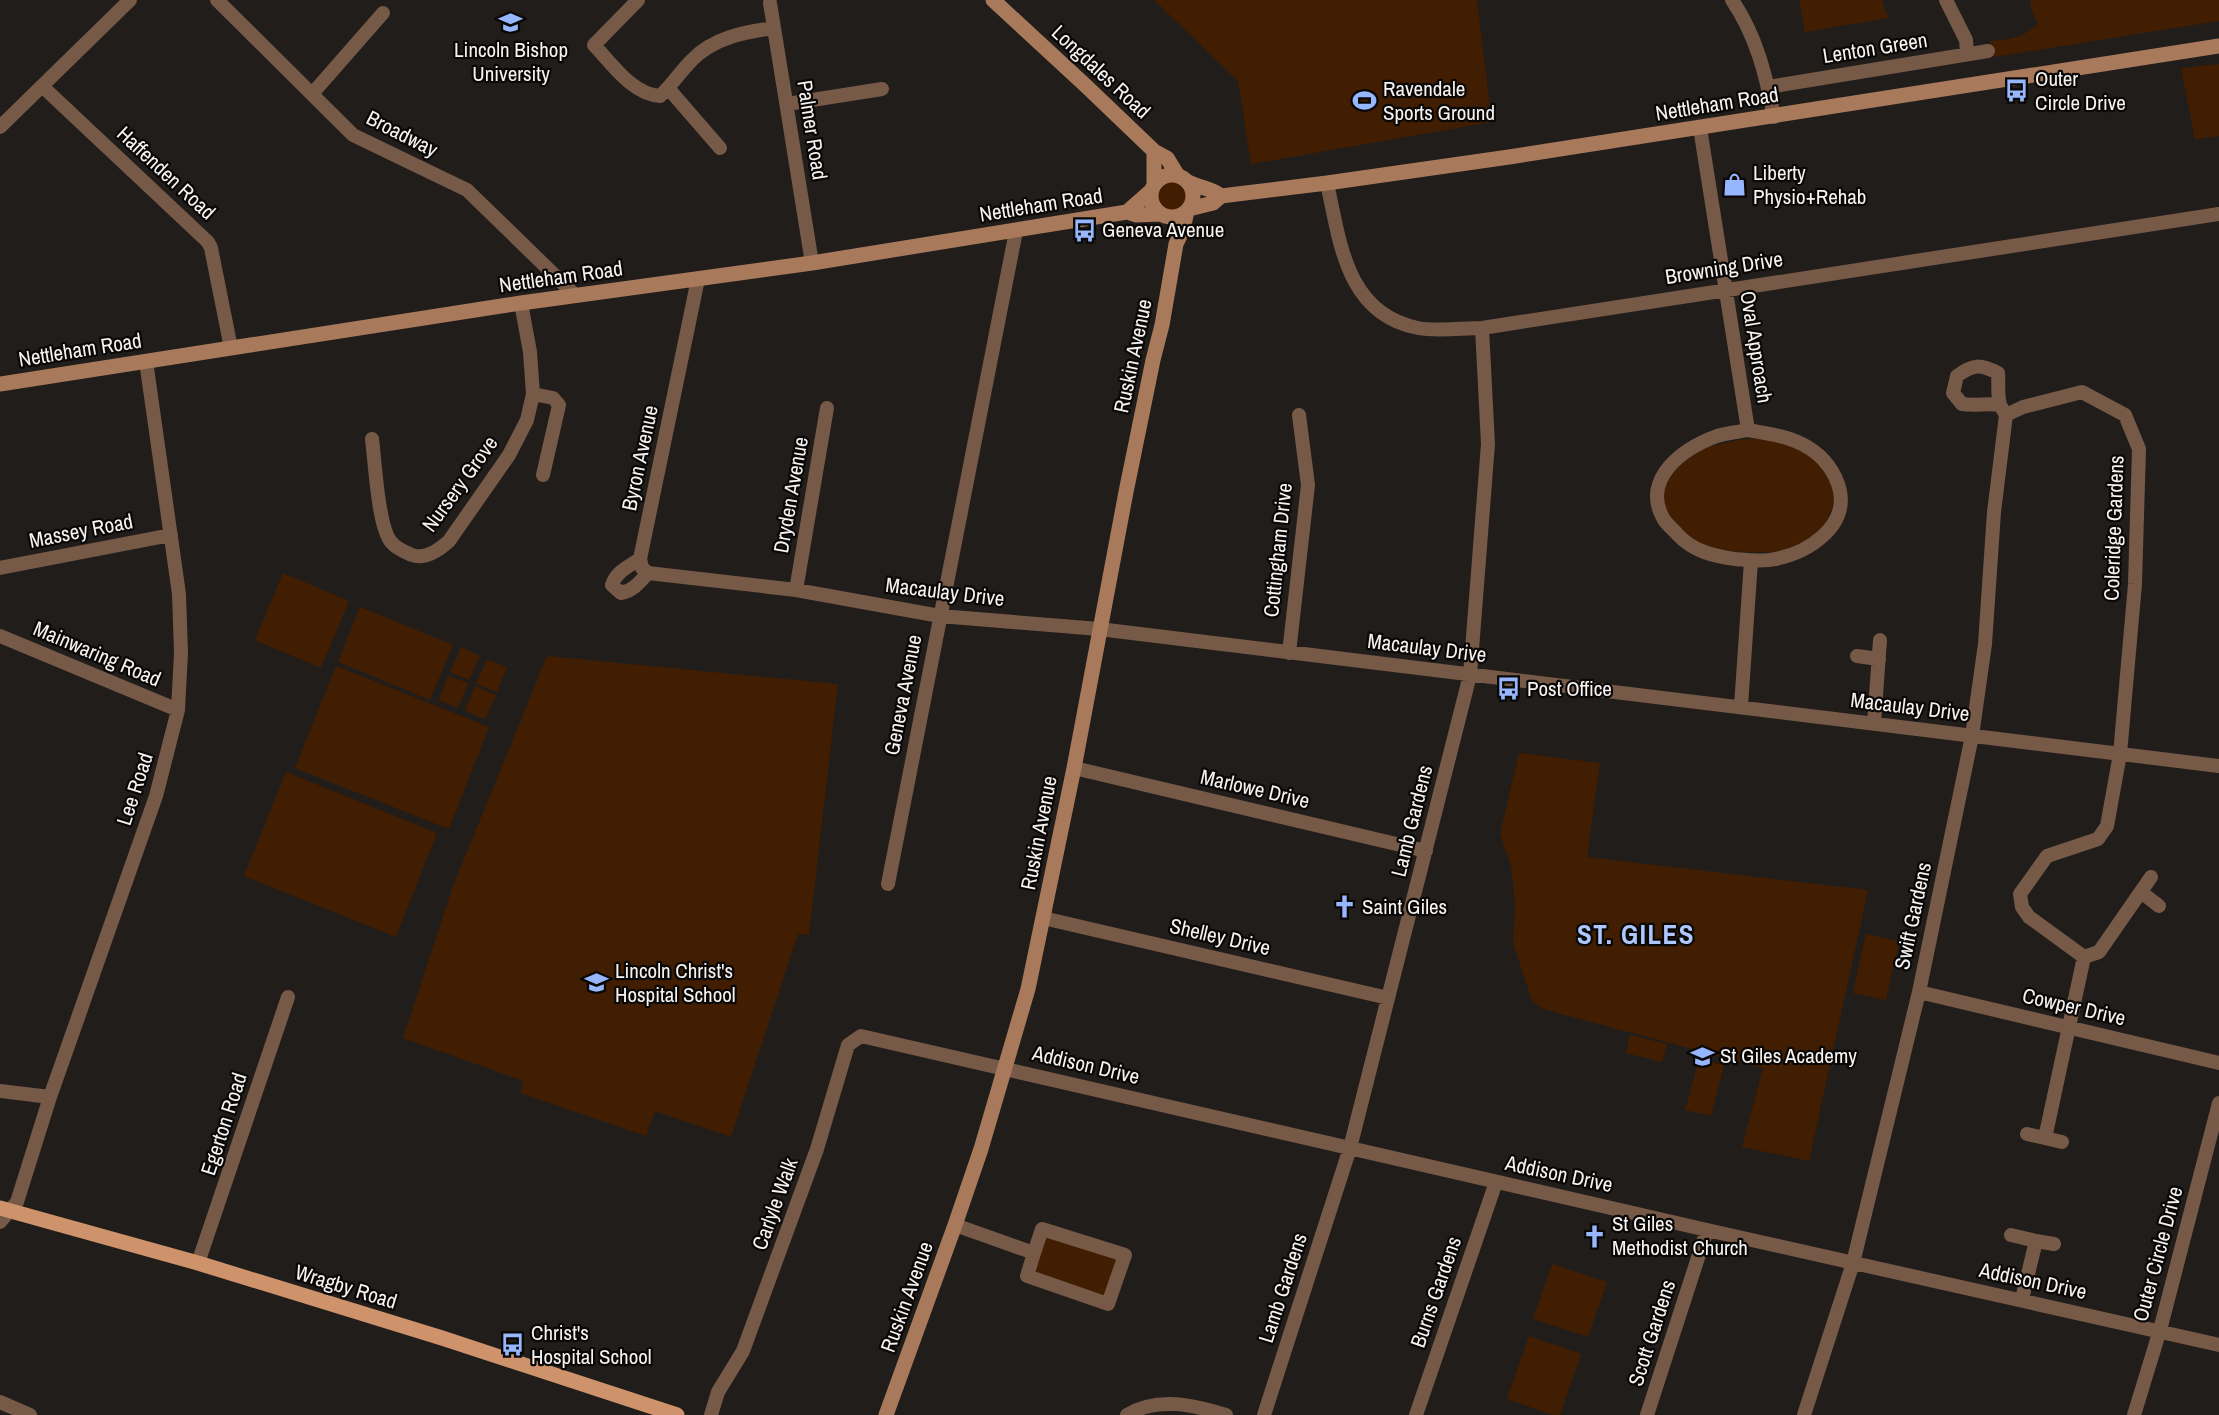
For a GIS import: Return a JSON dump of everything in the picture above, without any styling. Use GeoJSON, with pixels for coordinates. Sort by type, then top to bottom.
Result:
{"type":"FeatureCollection","features":[{"type":"Feature","properties":{"kind":"main road","name":"Longdales Road"},"geometry":{"type":"LineString","coordinates":[[993,0],[1154,151],[1167,158],[1183,179]]}},
{"type":"Feature","properties":{"kind":"main road","name":"Nettleham Road"},"geometry":{"type":"LineString","coordinates":[[1188,210],[1213,203],[1221,196],[1327,183],[1774,117],[2219,46]]}},
{"type":"Feature","properties":{"kind":"main road","name":"Longdales Road"},"geometry":{"type":"LineString","coordinates":[[1153,187],[1154,151]]}},
{"type":"Feature","properties":{"kind":"main road"},"geometry":{"type":"LineString","coordinates":[[1162,214],[1176,217],[1188,210],[1193,195],[1183,179],[1166,176],[1153,187],[1152,203],[1162,214],[1176,244]]}},
{"type":"Feature","properties":{"kind":"main road","name":"Nettleham Road"},"geometry":{"type":"LineString","coordinates":[[1183,179],[1198,187],[1212,189],[1221,196]]}},
{"type":"Feature","properties":{"kind":"main road","name":"Nettleham Road"},"geometry":{"type":"LineString","coordinates":[[1127,212],[1153,187]]}},
{"type":"Feature","properties":{"kind":"main road","name":"Ruskin Avenue"},"geometry":{"type":"LineString","coordinates":[[886,1415],[981,1149],[1028,988],[1074,768],[1099,629],[1162,325],[1176,244],[1188,210]]}},
{"type":"Feature","properties":{"kind":"main road","name":"Nettleham Road"},"geometry":{"type":"LineString","coordinates":[[0,384],[521,303],[812,263],[1127,212],[1136,215],[1162,214]]}},
{"type":"Feature","properties":{"kind":"main road","name":"Wragby Road"},"geometry":{"type":"LineString","coordinates":[[3,1214],[198,1263],[442,1338],[677,1415]]}},
{"type":"Feature","properties":{"kind":"street"},"geometry":{"type":"LineString","coordinates":[[0,127],[130,0]]}},
{"type":"Feature","properties":{"kind":"street","name":"Broadway"},"geometry":{"type":"LineString","coordinates":[[217,0],[353,135],[467,190],[576,296]]}},
{"type":"Feature","properties":{"kind":"street"},"geometry":{"type":"LineString","coordinates":[[638,0],[594,45],[640,91],[652,95],[660,96],[693,59],[715,43],[748,31],[774,28]]}},
{"type":"Feature","properties":{"kind":"street"},"geometry":{"type":"LineString","coordinates":[[1732,0],[1751,31],[1768,87],[1774,117]]}},
{"type":"Feature","properties":{"kind":"street"},"geometry":{"type":"LineString","coordinates":[[1946,0],[1966,40],[1967,54]]}},
{"type":"Feature","properties":{"kind":"street","name":"Palmer Road"},"geometry":{"type":"LineString","coordinates":[[770,3],[812,263]]}},
{"type":"Feature","properties":{"kind":"street"},"geometry":{"type":"LineString","coordinates":[[312,94],[383,13]]}},
{"type":"Feature","properties":{"kind":"street","name":"Lenton Green"},"geometry":{"type":"LineString","coordinates":[[1768,87],[1988,51]]}},
{"type":"Feature","properties":{"kind":"street","name":"Haffenden Road"},"geometry":{"type":"LineString","coordinates":[[42,86],[208,242],[231,348]]}},
{"type":"Feature","properties":{"kind":"street"},"geometry":{"type":"LineString","coordinates":[[668,88],[720,148]]}},
{"type":"Feature","properties":{"kind":"street"},"geometry":{"type":"LineString","coordinates":[[787,104],[882,89]]}},
{"type":"Feature","properties":{"kind":"street","name":"Oval Approach"},"geometry":{"type":"LineString","coordinates":[[1700,128],[1748,430]]}},
{"type":"Feature","properties":{"kind":"street","name":"Browning Drive"},"geometry":{"type":"LineString","coordinates":[[1327,183],[1344,262],[1361,293],[1384,315],[1420,329],[1482,328],[2219,214]]}},
{"type":"Feature","properties":{"kind":"street","name":"Geneva Avenue"},"geometry":{"type":"LineString","coordinates":[[888,884],[1016,231]]}},
{"type":"Feature","properties":{"kind":"street","name":"Byron Avenue"},"geometry":{"type":"LineString","coordinates":[[640,559],[698,279]]}},
{"type":"Feature","properties":{"kind":"street","name":"Nursery Grove"},"geometry":{"type":"LineString","coordinates":[[372,439],[381,453],[384,529],[391,543],[404,552],[416,556],[429,555],[440,549],[449,541],[509,455],[527,420],[533,394],[530,352],[521,303]]}},
{"type":"Feature","properties":{"kind":"street","name":"Lamb Gardens"},"geometry":{"type":"LineString","coordinates":[[1264,1415],[1350,1148],[1470,675],[1488,444],[1482,328]]}},
{"type":"Feature","properties":{"kind":"street","name":"Lee Road"},"geometry":{"type":"LineString","coordinates":[[3,1214],[16,1202],[50,1097],[156,796],[178,710],[180,624],[171,535],[146,361]]}},
{"type":"Feature","properties":{"kind":"street","name":"Coleridge Gardens"},"geometry":{"type":"LineString","coordinates":[[2003,410],[2082,392],[2125,415],[2139,449],[2135,584],[2120,754],[2107,826],[2098,839],[2047,856],[2020,894],[2022,907],[2029,917],[2084,957]]}},
{"type":"Feature","properties":{"kind":"street"},"geometry":{"type":"LineString","coordinates":[[533,394],[554,398],[559,405],[543,475]]}},
{"type":"Feature","properties":{"kind":"street","name":"Dryden Avenue"},"geometry":{"type":"LineString","coordinates":[[796,590],[827,408]]}},
{"type":"Feature","properties":{"kind":"street","name":"Swift Gardens"},"geometry":{"type":"LineString","coordinates":[[1804,1415],[1853,1263],[1919,992],[1972,736],[1985,644],[2003,410]]}},
{"type":"Feature","properties":{"kind":"street","name":"Cottingham Drive"},"geometry":{"type":"LineString","coordinates":[[1289,653],[1308,485],[1299,415]]}},
{"type":"Feature","properties":{"kind":"street"},"geometry":{"type":"LineString","coordinates":[[1748,430],[1785,436],[1809,448],[1828,464],[1838,482],[1841,496],[1836,522],[1826,534],[1795,553],[1775,559],[1751,561],[1711,556],[1684,542],[1663,519],[1656,501],[1659,479],[1669,464],[1695,446],[1719,436],[1748,430]]}},
{"type":"Feature","properties":{"kind":"street","name":"Massey Road"},"geometry":{"type":"LineString","coordinates":[[0,568],[171,535]]}},
{"type":"Feature","properties":{"kind":"street"},"geometry":{"type":"LineString","coordinates":[[640,559],[642,568],[648,573],[627,592],[621,593],[612,585],[614,578],[626,567],[640,559]]}},
{"type":"Feature","properties":{"kind":"street"},"geometry":{"type":"LineString","coordinates":[[1741,706],[1751,561]]}},
{"type":"Feature","properties":{"kind":"street","name":"Macaulay Drive"},"geometry":{"type":"LineString","coordinates":[[648,573],[796,590],[940,616],[1099,629],[2219,766]]}},
{"type":"Feature","properties":{"kind":"street","name":"Mainwaring Road"},"geometry":{"type":"LineString","coordinates":[[0,636],[178,710]]}},
{"type":"Feature","properties":{"kind":"street"},"geometry":{"type":"LineString","coordinates":[[1874,723],[1880,640]]}},
{"type":"Feature","properties":{"kind":"street"},"geometry":{"type":"LineString","coordinates":[[1857,656],[1879,658]]}},
{"type":"Feature","properties":{"kind":"street","name":"Marlowe Drive"},"geometry":{"type":"LineString","coordinates":[[1074,768],[1426,850]]}},
{"type":"Feature","properties":{"kind":"street"},"geometry":{"type":"LineString","coordinates":[[2045,1138],[2084,957],[2099,952],[2151,877]]}},
{"type":"Feature","properties":{"kind":"street"},"geometry":{"type":"LineString","coordinates":[[2140,892],[2159,906]]}},
{"type":"Feature","properties":{"kind":"street","name":"Shelley Drive"},"geometry":{"type":"LineString","coordinates":[[1043,918],[1388,998]]}},
{"type":"Feature","properties":{"kind":"street","name":"Cowper Drive"},"geometry":{"type":"LineString","coordinates":[[1919,992],[2219,1063]]}},
{"type":"Feature","properties":{"kind":"street","name":"Egerton Road"},"geometry":{"type":"LineString","coordinates":[[198,1263],[288,997]]}},
{"type":"Feature","properties":{"kind":"street","name":"Carlyle Walk"},"geometry":{"type":"LineString","coordinates":[[711,1415],[718,1392],[743,1351],[817,1149],[848,1045],[861,1036],[891,1043]]}},
{"type":"Feature","properties":{"kind":"street","name":"Addison Drive"},"geometry":{"type":"LineString","coordinates":[[891,1043],[2219,1345]]}},
{"type":"Feature","properties":{"kind":"street"},"geometry":{"type":"LineString","coordinates":[[0,1091],[50,1097]]}},
{"type":"Feature","properties":{"kind":"street","name":"Outer Circle Drive"},"geometry":{"type":"LineString","coordinates":[[2134,1415],[2160,1330],[2219,1103]]}},
{"type":"Feature","properties":{"kind":"street"},"geometry":{"type":"LineString","coordinates":[[2027,1134],[2062,1142]]}},
{"type":"Feature","properties":{"kind":"street","name":"Burns Gardens"},"geometry":{"type":"LineString","coordinates":[[1416,1415],[1496,1182]]}},
{"type":"Feature","properties":{"kind":"street"},"geometry":{"type":"LineString","coordinates":[[955,1225],[1034,1253]]}},
{"type":"Feature","properties":{"kind":"street"},"geometry":{"type":"LineString","coordinates":[[1042,1229],[1125,1255],[1108,1304],[1027,1276],[1034,1253],[1042,1229]]}},
{"type":"Feature","properties":{"kind":"street","name":"Scott Gardens"},"geometry":{"type":"LineString","coordinates":[[1647,1415],[1707,1230]]}},
{"type":"Feature","properties":{"kind":"street"},"geometry":{"type":"LineString","coordinates":[[2011,1236],[2054,1244]]}},
{"type":"Feature","properties":{"kind":"street"},"geometry":{"type":"LineString","coordinates":[[2022,1299],[2036,1240]]}},
{"type":"Feature","properties":{"kind":"street"},"geometry":{"type":"LineString","coordinates":[[0,1402],[30,1415]]}},
{"type":"Feature","properties":{"kind":"street"},"geometry":{"type":"LineString","coordinates":[[1127,1415],[1136,1410],[1168,1403],[1203,1407],[1226,1415]]}},
{"type":"Feature","properties":{"kind":"shaded area","name":"Ravendale Sports Ground"},"geometry":{"type":"Polygon","coordinates":[[[1154,0],[1477,0],[1492,122],[1251,164],[1238,81],[1154,0]]]}},
{"type":"Feature","properties":{"kind":"shaded area"},"geometry":{"type":"Polygon","coordinates":[[[1799,0],[1882,0],[1888,18],[1805,32],[1799,0]]]}},
{"type":"Feature","properties":{"kind":"shaded area"},"geometry":{"type":"Polygon","coordinates":[[[2031,0],[2219,0],[2219,21],[1994,57],[1990,41],[2016,37],[2038,24],[2030,7],[2031,0]]]}},
{"type":"Feature","properties":{"kind":"shaded area"},"geometry":{"type":"Polygon","coordinates":[[[2219,64],[2219,136],[2195,139],[2181,68],[2219,64]]]}},
{"type":"Feature","properties":{"kind":"shaded area"},"geometry":{"type":"Polygon","coordinates":[[[1172,181],[1182,186],[1187,196],[1182,206],[1172,211],[1162,206],[1157,196],[1162,186],[1172,181]]]}},
{"type":"Feature","properties":{"kind":"shaded area"},"geometry":{"type":"Polygon","coordinates":[[[1745,439],[1781,441],[1807,453],[1824,467],[1831,479],[1834,492],[1833,503],[1830,514],[1823,525],[1805,541],[1788,549],[1772,552],[1718,549],[1686,536],[1669,517],[1664,508],[1664,489],[1676,470],[1701,450],[1745,439]]]}},
{"type":"Feature","properties":{"kind":"shaded area"},"geometry":{"type":"Polygon","coordinates":[[[283,573],[349,601],[321,668],[255,640],[283,573]]]}},
{"type":"Feature","properties":{"kind":"shaded area"},"geometry":{"type":"Polygon","coordinates":[[[360,607],[453,645],[430,700],[338,662],[360,607]]]}},
{"type":"Feature","properties":{"kind":"shaded area"},"geometry":{"type":"Polygon","coordinates":[[[461,647],[480,656],[469,680],[450,672],[461,647]]]}},
{"type":"Feature","properties":{"kind":"shaded area","name":"Lincoln Christ's Hospital School"},"geometry":{"type":"Polygon","coordinates":[[[547,656],[838,684],[809,935],[798,934],[731,1137],[655,1111],[646,1136],[520,1093],[523,1081],[403,1038],[453,886],[547,656]]]}},
{"type":"Feature","properties":{"kind":"shaded area"},"geometry":{"type":"Polygon","coordinates":[[[487,659],[507,667],[497,692],[476,684],[487,659]]]}},
{"type":"Feature","properties":{"kind":"shaded area"},"geometry":{"type":"Polygon","coordinates":[[[336,666],[489,727],[449,829],[295,768],[336,666]]]}},
{"type":"Feature","properties":{"kind":"shaded area"},"geometry":{"type":"Polygon","coordinates":[[[448,676],[468,683],[458,708],[439,700],[448,676]]]}},
{"type":"Feature","properties":{"kind":"shaded area"},"geometry":{"type":"Polygon","coordinates":[[[475,686],[496,695],[485,719],[465,711],[475,686]]]}},
{"type":"Feature","properties":{"kind":"shaded area","name":"St Giles Academy"},"geometry":{"type":"Polygon","coordinates":[[[1519,753],[1600,763],[1587,857],[1868,890],[1809,1161],[1742,1147],[1763,1068],[1550,1011],[1532,1001],[1513,943],[1515,904],[1511,866],[1500,834],[1519,753]]]}},
{"type":"Feature","properties":{"kind":"shaded area"},"geometry":{"type":"Polygon","coordinates":[[[286,772],[437,833],[396,937],[244,876],[286,772]]]}},
{"type":"Feature","properties":{"kind":"shaded area"},"geometry":{"type":"Polygon","coordinates":[[[1866,934],[1899,941],[1886,1000],[1853,993],[1866,934]]]}},
{"type":"Feature","properties":{"kind":"shaded area"},"geometry":{"type":"Polygon","coordinates":[[[1630,1035],[1667,1044],[1662,1062],[1626,1053],[1630,1035]]]}},
{"type":"Feature","properties":{"kind":"shaded area"},"geometry":{"type":"Polygon","coordinates":[[[1699,1059],[1724,1065],[1711,1116],[1685,1110],[1699,1059]]]}},
{"type":"Feature","properties":{"kind":"shaded area"},"geometry":{"type":"Polygon","coordinates":[[[1042,1229],[1125,1255],[1108,1304],[1027,1276],[1042,1229]]]}},
{"type":"Feature","properties":{"kind":"shaded area"},"geometry":{"type":"Polygon","coordinates":[[[1552,1264],[1607,1282],[1588,1337],[1533,1319],[1552,1264]]]}},
{"type":"Feature","properties":{"kind":"shaded area"},"geometry":{"type":"Polygon","coordinates":[[[1529,1336],[1581,1354],[1560,1415],[1553,1415],[1507,1399],[1529,1336]]]}},
{"type":"Feature","properties":{"kind":"place","name":"Lincoln Bishop University"},"geometry":{"type":"Point","coordinates":[511,22]}},
{"type":"Feature","properties":{"kind":"place","name":"Outer Circle Drive"},"geometry":{"type":"Point","coordinates":[2017,91]}},
{"type":"Feature","properties":{"kind":"place","name":"Ravendale Sports Ground"},"geometry":{"type":"Point","coordinates":[1365,101]}},
{"type":"Feature","properties":{"kind":"place","name":"Liberty Physio+Rehab"},"geometry":{"type":"Point","coordinates":[1735,185]}},
{"type":"Feature","properties":{"kind":"place","name":"Geneva Avenue"},"geometry":{"type":"Point","coordinates":[1084,230]}},
{"type":"Feature","properties":{"kind":"place","name":"Post Office"},"geometry":{"type":"Point","coordinates":[1509,689]}},
{"type":"Feature","properties":{"kind":"place","name":"Saint Giles"},"geometry":{"type":"Point","coordinates":[1344,907]}},
{"type":"Feature","properties":{"kind":"place","name":"Lincoln Christ's Hospital School"},"geometry":{"type":"Point","coordinates":[597,983]}},
{"type":"Feature","properties":{"kind":"place","name":"St Giles Academy"},"geometry":{"type":"Point","coordinates":[1702,1056]}},
{"type":"Feature","properties":{"kind":"place","name":"St Giles Methodist Church"},"geometry":{"type":"Point","coordinates":[1594,1236]}},
{"type":"Feature","properties":{"kind":"place","name":"Christ's Hospital School"},"geometry":{"type":"Point","coordinates":[513,1345]}},
{"type":"Feature","properties":{"kind":"district","name":"ST. GILES"},"geometry":{"type":"Point","coordinates":[1636,935]}}]}
